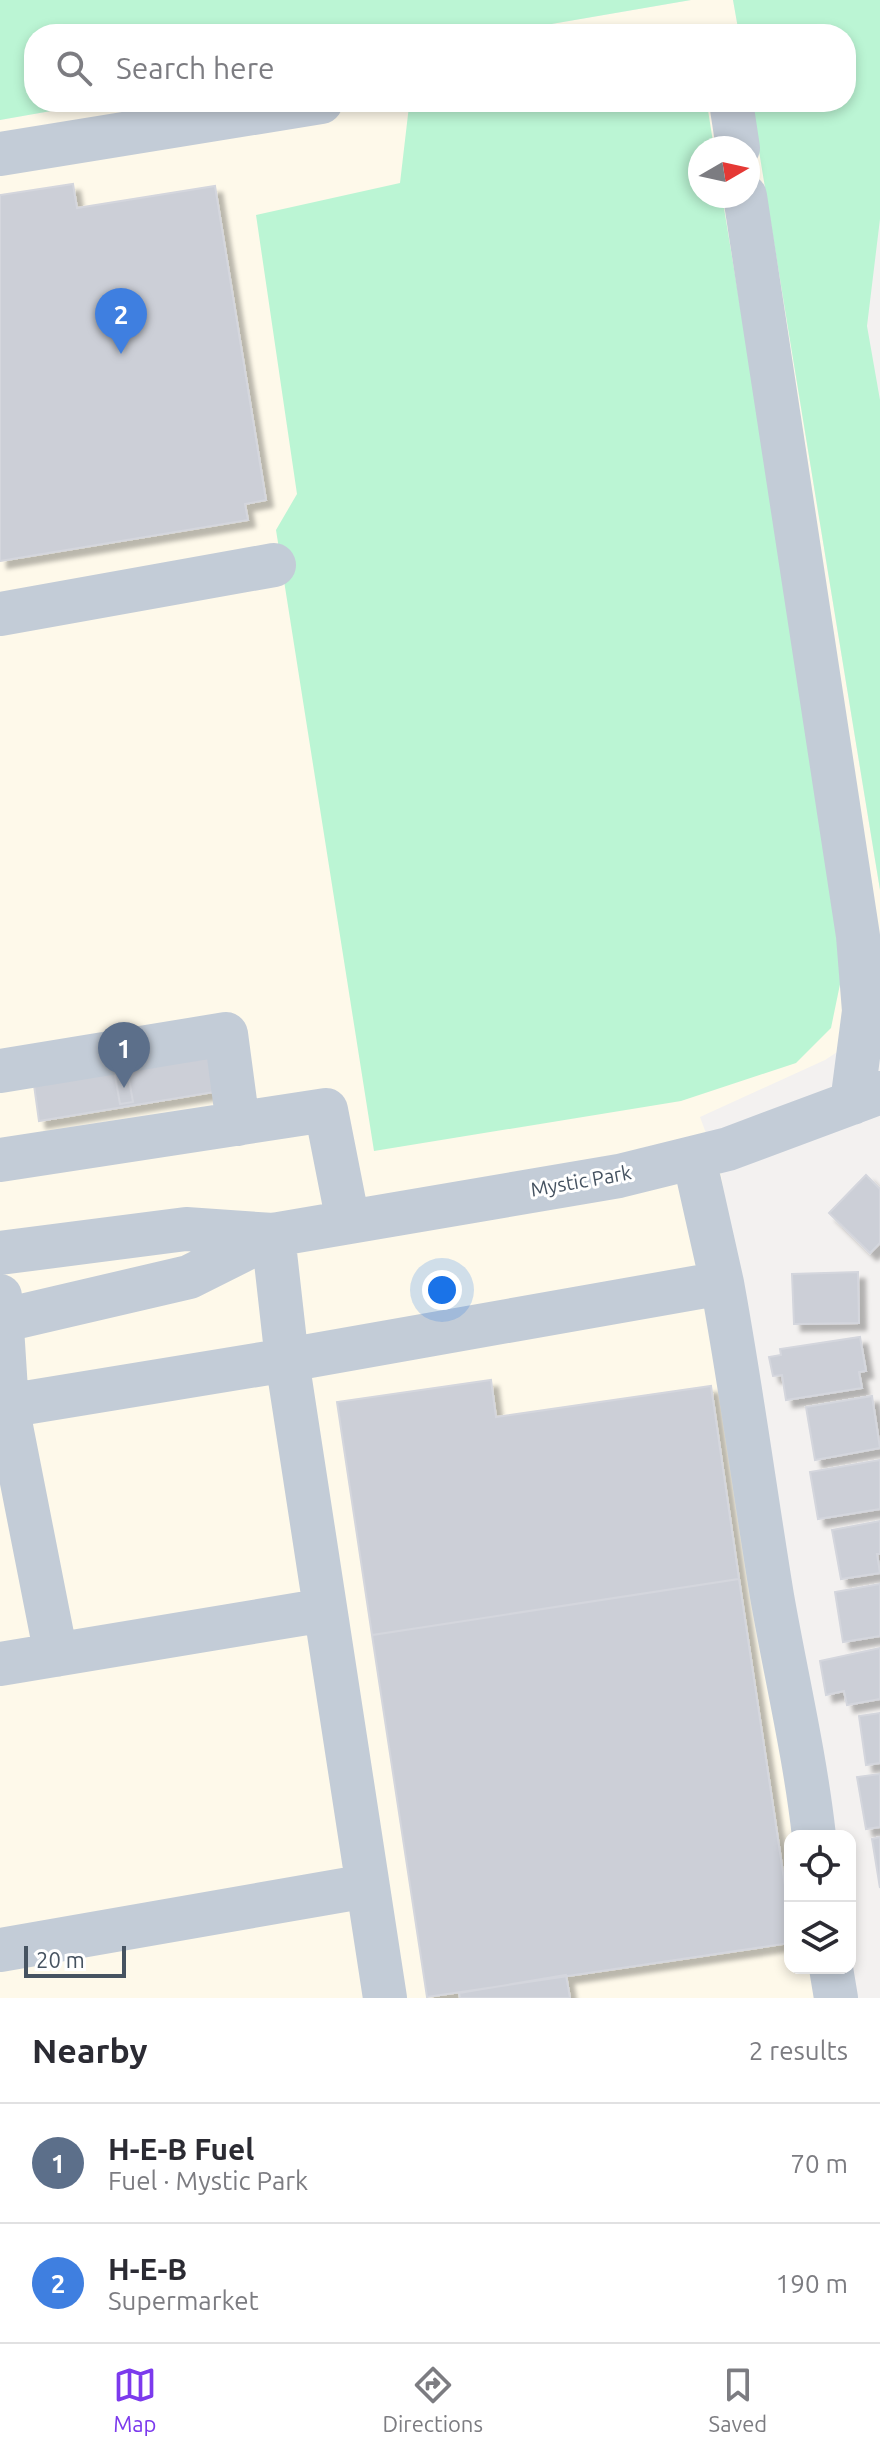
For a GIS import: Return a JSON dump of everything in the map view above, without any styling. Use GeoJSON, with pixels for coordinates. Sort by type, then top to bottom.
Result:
{"type":"FeatureCollection","features":[{"type":"Feature","properties":{"kind":"street"},"geometry":{"type":"LineString","coordinates":[[0,154],[259,112]]}},
{"type":"Feature","properties":{"kind":"street"},"geometry":{"type":"LineString","coordinates":[[733,112],[736,136]]}},
{"type":"Feature","properties":{"kind":"street"},"geometry":{"type":"LineString","coordinates":[[747,208],[858,936],[866,1097]]}},
{"type":"Feature","properties":{"kind":"street"},"geometry":{"type":"LineString","coordinates":[[0,614],[274,565]]}},
{"type":"Feature","properties":{"kind":"street"},"geometry":{"type":"LineString","coordinates":[[0,1071],[226,1034],[238,1124]]}},
{"type":"Feature","properties":{"kind":"street","name":"Mystic Park"},"geometry":{"type":"LineString","coordinates":[[0,1253],[186,1229],[273,1235],[619,1176],[728,1149],[866,1097]]}},
{"type":"Feature","properties":{"kind":"street"},"geometry":{"type":"LineString","coordinates":[[0,1160],[326,1110],[348,1222]]}},
{"type":"Feature","properties":{"kind":"street"},"geometry":{"type":"LineString","coordinates":[[694,1158],[744,1400],[772,1596],[806,1770],[813,1830]]}},
{"type":"Feature","properties":{"kind":"street"},"geometry":{"type":"LineString","coordinates":[[273,1235],[287,1360],[385,1998]]}},
{"type":"Feature","properties":{"kind":"street","name":"Mystic Park"},"geometry":{"type":"LineString","coordinates":[[0,1312],[189,1277],[273,1235]]}},
{"type":"Feature","properties":{"kind":"street"},"geometry":{"type":"LineString","coordinates":[[4,1407],[722,1283]]}},
{"type":"Feature","properties":{"kind":"street"},"geometry":{"type":"LineString","coordinates":[[0,1312],[4,1407],[56,1655]]}},
{"type":"Feature","properties":{"kind":"street"},"geometry":{"type":"LineString","coordinates":[[0,1664],[325,1610]]}},
{"type":"Feature","properties":{"kind":"street"},"geometry":{"type":"LineString","coordinates":[[0,1950],[367,1886]]}},
{"type":"Feature","properties":{"kind":"street"},"geometry":{"type":"LineString","coordinates":[[832,1974],[836,1998]]}},
{"type":"Feature","properties":{"kind":"shaded area"},"geometry":{"type":"Polygon","coordinates":[[[691,0],[733,0],[737,24],[552,24],[691,0]]]}},
{"type":"Feature","properties":{"kind":"shaded area"},"geometry":{"type":"Polygon","coordinates":[[[45,112],[753,112],[757,136],[688,136],[688,208],[760,208],[760,157],[880,890],[880,1024],[825,1060],[700,1117],[721,1174],[820,1830],[784,1830],[784,1974],[843,1974],[846,1998],[0,1998],[0,120],[45,112]]]}},
{"type":"Feature","properties":{"kind":"green space"},"geometry":{"type":"Polygon","coordinates":[[[0,0],[691,0],[552,24],[24,24],[24,112],[45,112],[0,120],[0,0]]]}},
{"type":"Feature","properties":{"kind":"green space"},"geometry":{"type":"Polygon","coordinates":[[[733,0],[880,0],[880,219],[867,326],[880,400],[880,890],[760,157],[760,136],[757,136],[753,112],[856,112],[856,24],[737,24],[733,0]]]}},
{"type":"Feature","properties":{"kind":"green space"},"geometry":{"type":"Polygon","coordinates":[[[408,112],[708,112],[712,136],[688,136],[688,208],[724,208],[836,887],[845,960],[831,1028],[796,1063],[681,1101],[374,1151],[276,530],[297,494],[256,215],[400,183],[408,112]]]}},
{"type":"Feature","properties":{"kind":"building"},"geometry":{"type":"Polygon","coordinates":[[[73,184],[77,208],[215,186],[266,500],[245,504],[248,520],[0,561],[0,195],[73,184]]]}},
{"type":"Feature","properties":{"kind":"building"},"geometry":{"type":"Polygon","coordinates":[[[124,1051],[133,1102],[120,1104],[111,1053],[124,1051]]]}},
{"type":"Feature","properties":{"kind":"building"},"geometry":{"type":"Polygon","coordinates":[[[208,1056],[214,1092],[39,1121],[34,1085],[208,1056]]]}},
{"type":"Feature","properties":{"kind":"building"},"geometry":{"type":"Polygon","coordinates":[[[866,1175],[880,1189],[880,1243],[870,1253],[829,1213],[866,1175]]]}},
{"type":"Feature","properties":{"kind":"building"},"geometry":{"type":"Polygon","coordinates":[[[858,1272],[859,1323],[794,1324],[792,1274],[858,1272]]]}},
{"type":"Feature","properties":{"kind":"building"},"geometry":{"type":"Polygon","coordinates":[[[860,1337],[866,1371],[859,1372],[862,1388],[786,1400],[782,1375],[773,1376],[769,1357],[781,1355],[780,1349],[860,1337]]]}},
{"type":"Feature","properties":{"kind":"building"},"geometry":{"type":"Polygon","coordinates":[[[491,1380],[496,1417],[711,1386],[739,1579],[372,1635],[337,1402],[491,1380]]]}},
{"type":"Feature","properties":{"kind":"building"},"geometry":{"type":"Polygon","coordinates":[[[872,1396],[880,1448],[815,1460],[806,1407],[872,1396]]]}},
{"type":"Feature","properties":{"kind":"building"},"geometry":{"type":"Polygon","coordinates":[[[880,1460],[880,1509],[818,1519],[810,1472],[880,1460]]]}},
{"type":"Feature","properties":{"kind":"building"},"geometry":{"type":"Polygon","coordinates":[[[880,1521],[880,1554],[877,1554],[880,1573],[841,1579],[832,1530],[880,1521]]]}},
{"type":"Feature","properties":{"kind":"building"},"geometry":{"type":"Polygon","coordinates":[[[739,1579],[784,1879],[784,1944],[427,1997],[372,1635],[739,1579]]]}},
{"type":"Feature","properties":{"kind":"building"},"geometry":{"type":"Polygon","coordinates":[[[880,1584],[880,1636],[843,1642],[835,1592],[880,1584]]]}},
{"type":"Feature","properties":{"kind":"building"},"geometry":{"type":"Polygon","coordinates":[[[880,1648],[880,1699],[847,1705],[844,1691],[826,1695],[820,1661],[880,1648]]]}},
{"type":"Feature","properties":{"kind":"building"},"geometry":{"type":"Polygon","coordinates":[[[880,1713],[880,1763],[866,1765],[859,1716],[880,1713]]]}},
{"type":"Feature","properties":{"kind":"building"},"geometry":{"type":"Polygon","coordinates":[[[880,1774],[880,1827],[866,1829],[857,1777],[880,1774]]]}},
{"type":"Feature","properties":{"kind":"building"},"geometry":{"type":"Polygon","coordinates":[[[880,1837],[880,1888],[872,1839],[880,1837]]]}},
{"type":"Feature","properties":{"kind":"building"},"geometry":{"type":"Polygon","coordinates":[[[566,1975],[570,1998],[460,1998],[459,1993],[566,1975]]]}},
{"type":"Feature","properties":{"kind":"place","name":"H-E-B"},"geometry":{"type":"Point","coordinates":[121,354]}},
{"type":"Feature","properties":{"kind":"place","name":"H-E-B Fuel"},"geometry":{"type":"Point","coordinates":[124,1088]}}]}
